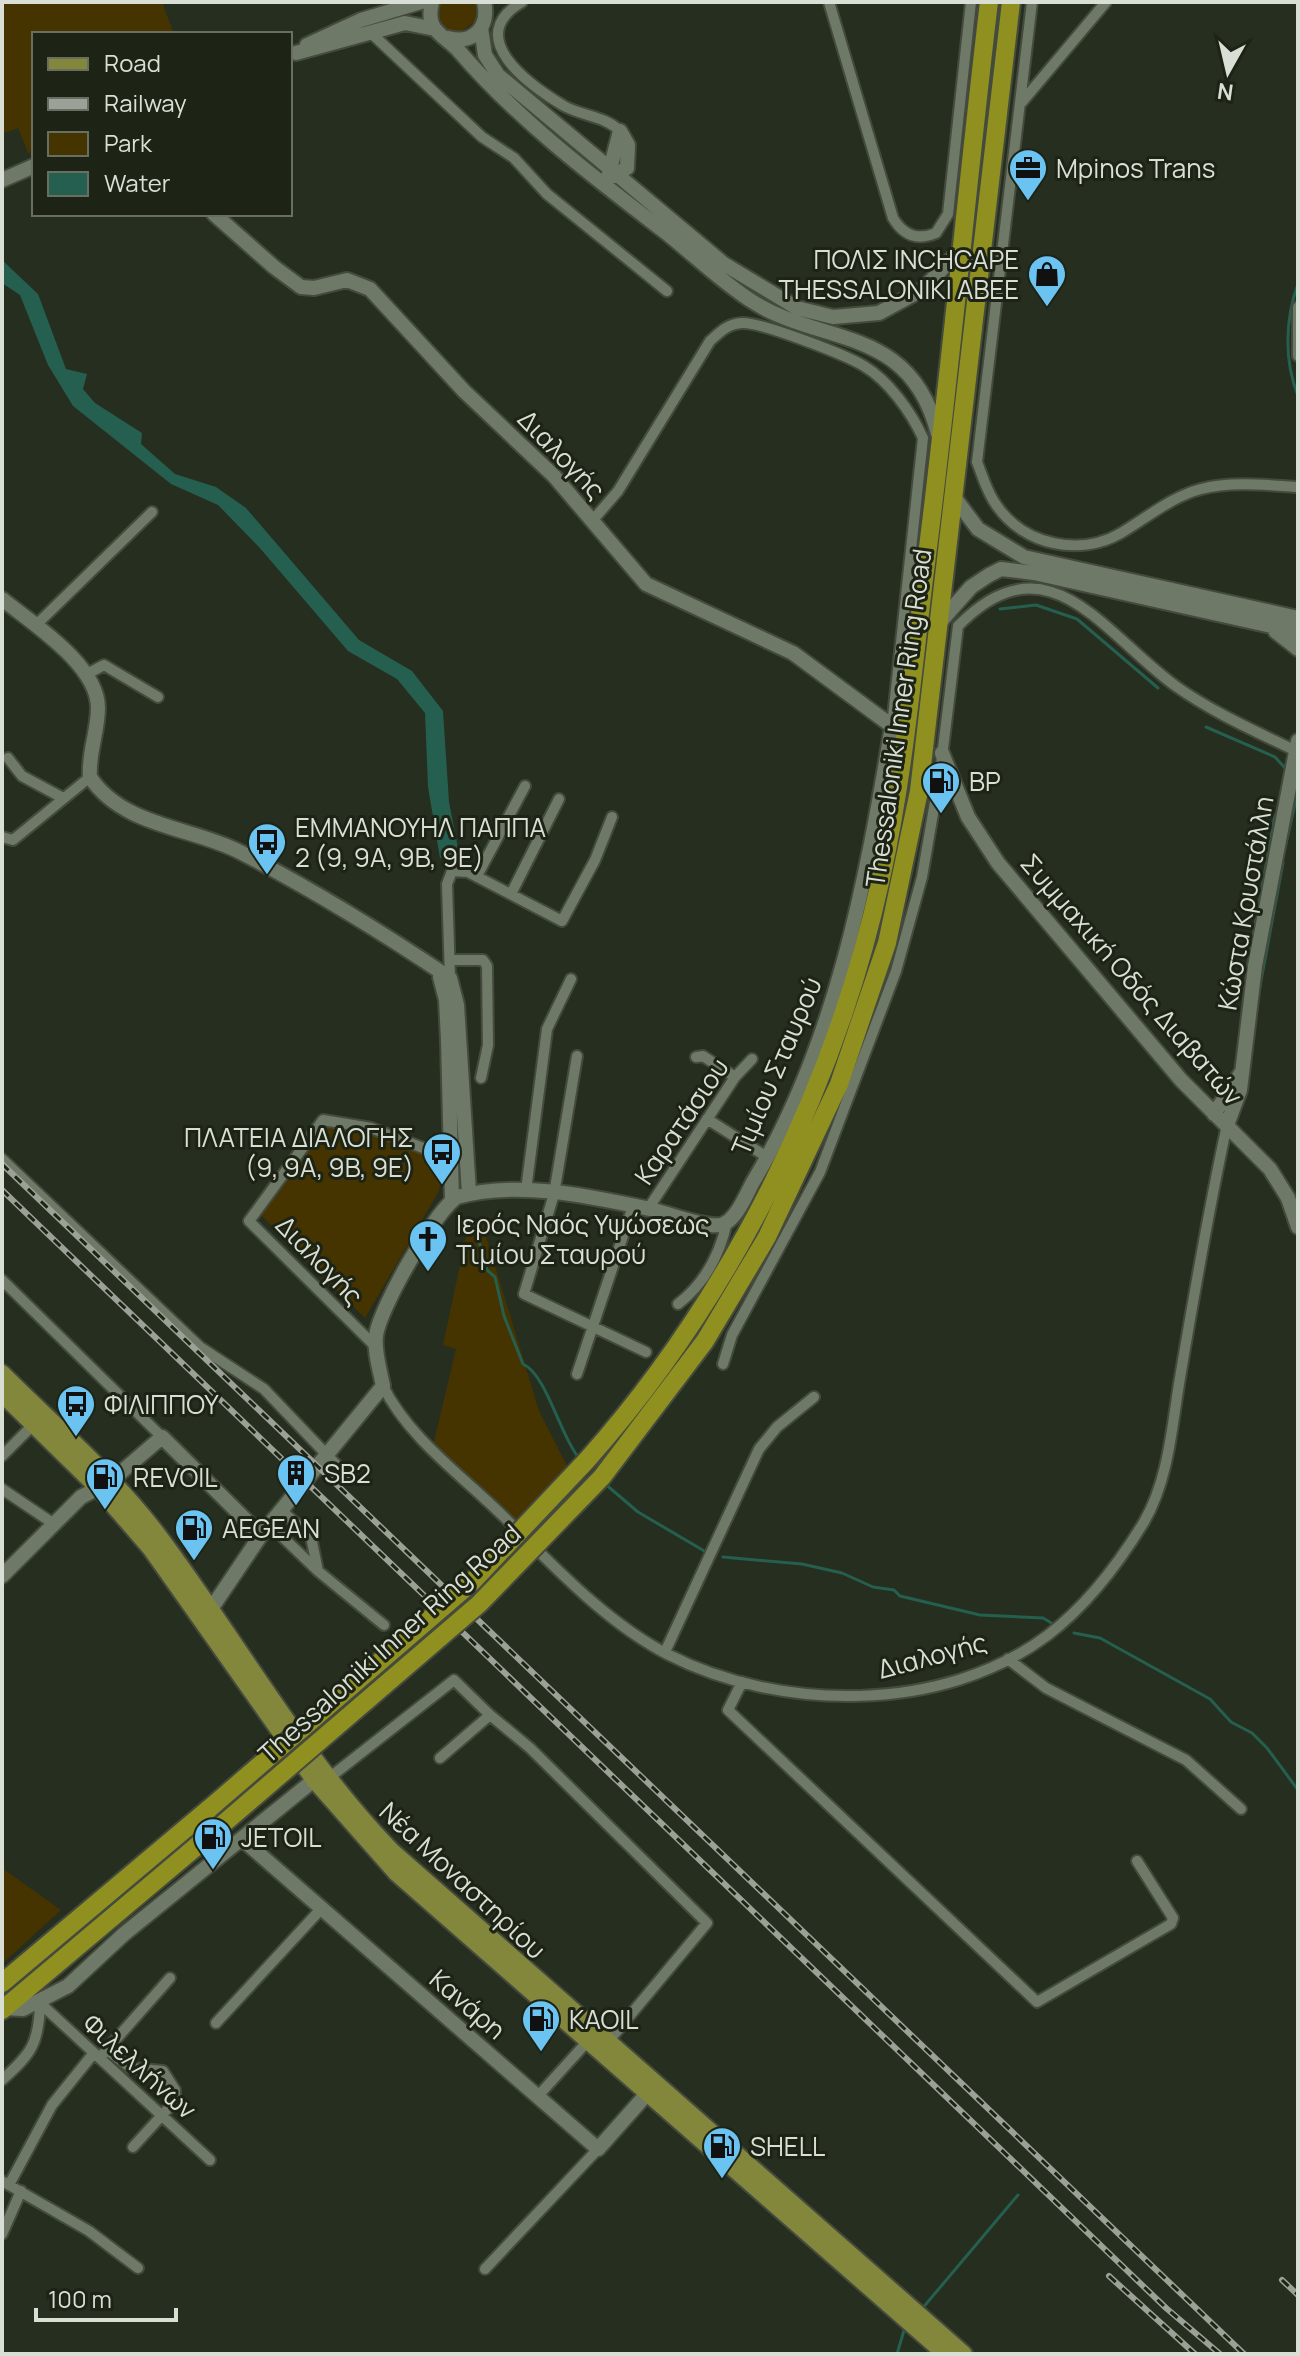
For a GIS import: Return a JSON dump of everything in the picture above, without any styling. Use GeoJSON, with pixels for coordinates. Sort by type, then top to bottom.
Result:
{"type":"FeatureCollection","features":[{"type":"Feature","properties":{"kind":"highway","name":"Thessaloniki Inner Ring Road"},"geometry":{"type":"LineString","coordinates":[[2,1983],[471,1583],[587,1460],[671,1353],[726,1266],[781,1165],[821,1073],[848,998],[887,847],[941,446],[989,2]]}},
{"type":"Feature","properties":{"kind":"highway","name":"Thessaloniki Inner Ring Road"},"geometry":{"type":"LineString","coordinates":[[2,2009],[479,1604],[602,1477],[705,1341],[791,1190],[839,1084],[883,956],[919,791],[1011,2]]}},
{"type":"Feature","properties":{"kind":"highway"},"geometry":{"type":"LineString","coordinates":[[27,1988],[31,1997],[40,2003]]}},
{"type":"Feature","properties":{"kind":"main road","name":"Νέα Μοναστηρίου"},"geometry":{"type":"LineString","coordinates":[[2,1373],[105,1485],[321,1779],[396,1873],[587,2042],[651,2090],[931,2334],[964,2354]]}},
{"type":"Feature","properties":{"kind":"main road","name":"Νέα Μοναστηρίου"},"geometry":{"type":"LineString","coordinates":[[2,1394],[156,1533],[211,1609],[321,1779],[419,1878],[607,2043],[651,2090]]}},
{"type":"Feature","properties":{"kind":"main road","name":"Νέα Μοναστηρίου"},"geometry":{"type":"LineString","coordinates":[[931,2334],[945,2354]]}},
{"type":"Feature","properties":{"kind":"street"},"geometry":{"type":"LineString","coordinates":[[293,54],[361,20],[421,2]]}},
{"type":"Feature","properties":{"kind":"street"},"geometry":{"type":"LineString","coordinates":[[432,2],[431,21],[498,96],[593,175],[611,178],[750,283],[797,308],[833,317],[879,313],[903,302],[935,279],[963,246]]}},
{"type":"Feature","properties":{"kind":"street"},"geometry":{"type":"LineString","coordinates":[[522,2],[508,13],[497,34],[507,60],[564,105],[607,121],[620,131],[627,168],[611,178]]}},
{"type":"Feature","properties":{"kind":"street"},"geometry":{"type":"LineString","coordinates":[[829,2],[893,218],[903,232],[920,237],[942,228],[948,214],[971,2]]}},
{"type":"Feature","properties":{"kind":"street"},"geometry":{"type":"LineString","coordinates":[[1032,2],[977,462],[996,505],[1012,525],[1046,542],[1076,546],[1097,544],[1199,489],[1218,485],[1298,487]]}},
{"type":"Feature","properties":{"kind":"street"},"geometry":{"type":"LineString","coordinates":[[1021,103],[1106,2]]}},
{"type":"Feature","properties":{"kind":"street"},"geometry":{"type":"LineString","coordinates":[[293,54],[405,23],[442,34],[471,38],[487,12]]}},
{"type":"Feature","properties":{"kind":"street"},"geometry":{"type":"LineString","coordinates":[[487,12],[485,55],[498,75],[594,156],[611,178],[753,302],[876,348],[911,378],[934,418],[941,446]]}},
{"type":"Feature","properties":{"kind":"street"},"geometry":{"type":"LineString","coordinates":[[370,32],[482,137],[514,158],[547,194],[667,291]]}},
{"type":"Feature","properties":{"kind":"street"},"geometry":{"type":"LineString","coordinates":[[1024,82],[1037,86]]}},
{"type":"Feature","properties":{"kind":"street"},"geometry":{"type":"LineString","coordinates":[[594,156],[623,156]]}},
{"type":"Feature","properties":{"kind":"street"},"geometry":{"type":"LineString","coordinates":[[623,156],[657,210]]}},
{"type":"Feature","properties":{"kind":"street"},"geometry":{"type":"LineString","coordinates":[[2,180],[32,167]]}},
{"type":"Feature","properties":{"kind":"street","name":"Διαλογής"},"geometry":{"type":"LineString","coordinates":[[216,216],[267,262],[301,287],[314,288],[347,280],[370,289],[456,383],[518,439],[593,520],[633,571],[652,588],[793,653],[892,726]]}},
{"type":"Feature","properties":{"kind":"street"},"geometry":{"type":"LineString","coordinates":[[1298,307],[1298,356]]}},
{"type":"Feature","properties":{"kind":"street"},"geometry":{"type":"LineString","coordinates":[[593,520],[618,491],[710,341],[725,327],[744,322],[866,367],[903,404],[923,438],[892,726]]}},
{"type":"Feature","properties":{"kind":"street"},"geometry":{"type":"LineString","coordinates":[[954,497],[978,529],[1024,557],[1298,618]]}},
{"type":"Feature","properties":{"kind":"street"},"geometry":{"type":"LineString","coordinates":[[35,626],[152,512]]}},
{"type":"Feature","properties":{"kind":"street"},"geometry":{"type":"LineString","coordinates":[[941,621],[971,587],[1001,569],[1034,573],[1298,632]]}},
{"type":"Feature","properties":{"kind":"street"},"geometry":{"type":"LineString","coordinates":[[723,1364],[732,1335],[820,1172],[892,984],[922,877],[958,626],[985,601],[1013,591],[1040,588],[1060,593],[1083,605],[1173,684],[1204,706],[1297,746]]}},
{"type":"Feature","properties":{"kind":"street"},"geometry":{"type":"LineString","coordinates":[[2,599],[87,674],[98,700],[90,777],[13,840],[2,837]]}},
{"type":"Feature","properties":{"kind":"street"},"geometry":{"type":"LineString","coordinates":[[1249,621],[1281,634],[1298,649]]}},
{"type":"Feature","properties":{"kind":"street"},"geometry":{"type":"LineString","coordinates":[[87,674],[104,665],[158,697]]}},
{"type":"Feature","properties":{"kind":"street","name":"Τιμίου Σταυρού"},"geometry":{"type":"LineString","coordinates":[[727,1222],[767,1157],[820,1036],[843,966],[867,875],[892,726]]}},
{"type":"Feature","properties":{"kind":"street","name":"Κώστα Κρυστάλλη"},"geometry":{"type":"LineString","coordinates":[[1227,1125],[1240,1090],[1255,966],[1297,746]]}},
{"type":"Feature","properties":{"kind":"street","name":"Συμμαχική Οδός Διαβατών"},"geometry":{"type":"LineString","coordinates":[[942,753],[963,807],[993,856],[1176,1074],[1276,1177],[1298,1227]]}},
{"type":"Feature","properties":{"kind":"street"},"geometry":{"type":"LineString","coordinates":[[8,758],[22,776],[63,798]]}},
{"type":"Feature","properties":{"kind":"street"},"geometry":{"type":"LineString","coordinates":[[90,777],[107,795],[148,820],[239,851],[450,978]]}},
{"type":"Feature","properties":{"kind":"street"},"geometry":{"type":"LineString","coordinates":[[477,876],[525,786]]}},
{"type":"Feature","properties":{"kind":"street"},"geometry":{"type":"LineString","coordinates":[[511,894],[559,799]]}},
{"type":"Feature","properties":{"kind":"street"},"geometry":{"type":"LineString","coordinates":[[469,1193],[457,1005],[450,978],[449,876],[459,870],[477,876],[562,921],[595,860],[612,817]]}},
{"type":"Feature","properties":{"kind":"street"},"geometry":{"type":"LineString","coordinates":[[451,960],[483,960],[487,966],[488,1045],[481,1078]]}},
{"type":"Feature","properties":{"kind":"street"},"geometry":{"type":"LineString","coordinates":[[211,1609],[265,1530],[383,1386],[375,1346],[385,1307],[452,1200],[446,1000],[436,969]]}},
{"type":"Feature","properties":{"kind":"street"},"geometry":{"type":"LineString","coordinates":[[526,1190],[547,1029],[571,979]]}},
{"type":"Feature","properties":{"kind":"street"},"geometry":{"type":"LineString","coordinates":[[577,1056],[554,1194],[524,1294],[646,1352]]}},
{"type":"Feature","properties":{"kind":"street"},"geometry":{"type":"LineString","coordinates":[[696,1057],[703,1056],[735,1077]]}},
{"type":"Feature","properties":{"kind":"street","name":"Καρατάσιου"},"geometry":{"type":"LineString","coordinates":[[577,1374],[592,1325],[640,1208],[735,1077],[752,1059]]}},
{"type":"Feature","properties":{"kind":"street","name":"Κώστα Κρυστάλλη"},"geometry":{"type":"LineString","coordinates":[[1214,1114],[1241,1073]]}},
{"type":"Feature","properties":{"kind":"street"},"geometry":{"type":"LineString","coordinates":[[707,1119],[767,1157]]}},
{"type":"Feature","properties":{"kind":"street","name":"Διαλογής"},"geometry":{"type":"LineString","coordinates":[[375,1346],[249,1221],[323,1120],[371,1128],[452,1159]]}},
{"type":"Feature","properties":{"kind":"street","name":"Διαλογής"},"geometry":{"type":"LineString","coordinates":[[383,1386],[411,1427],[557,1568],[621,1624],[665,1652],[742,1682],[815,1696],[877,1696],[942,1682],[1008,1659],[1046,1637],[1081,1604],[1115,1565],[1157,1498],[1227,1125]]}},
{"type":"Feature","properties":{"kind":"street"},"geometry":{"type":"LineString","coordinates":[[2,1159],[184,1333],[264,1389],[349,1478]]}},
{"type":"Feature","properties":{"kind":"street"},"geometry":{"type":"LineString","coordinates":[[452,1200],[469,1193],[526,1190],[640,1208],[713,1225],[727,1222],[722,1244],[702,1281],[678,1304]]}},
{"type":"Feature","properties":{"kind":"street"},"geometry":{"type":"LineString","coordinates":[[2,1280],[162,1437],[265,1530],[384,1625]]}},
{"type":"Feature","properties":{"kind":"street"},"geometry":{"type":"LineString","coordinates":[[665,1652],[759,1449],[777,1427],[814,1397]]}},
{"type":"Feature","properties":{"kind":"street"},"geometry":{"type":"LineString","coordinates":[[2,1456],[33,1425]]}},
{"type":"Feature","properties":{"kind":"street"},"geometry":{"type":"LineString","coordinates":[[2,1576],[84,1495],[105,1485],[162,1437]]}},
{"type":"Feature","properties":{"kind":"street"},"geometry":{"type":"LineString","coordinates":[[2,1489],[54,1524]]}},
{"type":"Feature","properties":{"kind":"street"},"geometry":{"type":"LineString","coordinates":[[281,1510],[311,1537],[318,1571]]}},
{"type":"Feature","properties":{"kind":"street"},"geometry":{"type":"LineString","coordinates":[[1008,1659],[1046,1688],[1186,1760],[1241,1809]]}},
{"type":"Feature","properties":{"kind":"street"},"geometry":{"type":"LineString","coordinates":[[2,2009],[23,2009],[68,1986],[124,1934],[242,1839],[454,1680],[530,1748],[707,1923],[607,2043]]}},
{"type":"Feature","properties":{"kind":"street"},"geometry":{"type":"LineString","coordinates":[[742,1682],[728,1710],[1037,2002],[1171,1924],[1173,1918],[1137,1861]]}},
{"type":"Feature","properties":{"kind":"street"},"geometry":{"type":"LineString","coordinates":[[440,1758],[490,1715]]}},
{"type":"Feature","properties":{"kind":"street","name":"Κανάρη"},"geometry":{"type":"LineString","coordinates":[[242,1839],[598,2149]]}},
{"type":"Feature","properties":{"kind":"street"},"geometry":{"type":"LineString","coordinates":[[216,2023],[321,1909]]}},
{"type":"Feature","properties":{"kind":"street"},"geometry":{"type":"LineString","coordinates":[[138,2268],[89,2231],[6,2183],[52,2105],[96,2056],[107,2050],[170,1978]]}},
{"type":"Feature","properties":{"kind":"street"},"geometry":{"type":"LineString","coordinates":[[2,2080],[32,2051],[40,2023],[40,2003]]}},
{"type":"Feature","properties":{"kind":"street","name":"Φιλελλήνων"},"geometry":{"type":"LineString","coordinates":[[40,2003],[210,2160]]}},
{"type":"Feature","properties":{"kind":"street"},"geometry":{"type":"LineString","coordinates":[[538,2096],[587,2042]]}},
{"type":"Feature","properties":{"kind":"street"},"geometry":{"type":"LineString","coordinates":[[107,2050],[131,2068],[163,2071],[176,2095],[163,2117],[133,2147]]}},
{"type":"Feature","properties":{"kind":"street"},"geometry":{"type":"LineString","coordinates":[[485,2269],[651,2090]]}},
{"type":"Feature","properties":{"kind":"street"},"geometry":{"type":"LineString","coordinates":[[2,2234],[21,2191]]}},
{"type":"Feature","properties":{"kind":"green space"},"geometry":{"type":"Polygon","coordinates":[[[2,2],[162,2],[173,32],[32,32],[32,152],[28,153],[18,128],[2,134],[2,2]]]}},
{"type":"Feature","properties":{"kind":"green space"},"geometry":{"type":"Polygon","coordinates":[[[440,2],[475,2],[477,20],[461,32],[448,30],[438,20],[440,2]]]}},
{"type":"Feature","properties":{"kind":"green space"},"geometry":{"type":"Polygon","coordinates":[[[324,1122],[383,1135],[443,1161],[439,1191],[365,1318],[260,1214],[324,1122]]]}},
{"type":"Feature","properties":{"kind":"green space"},"geometry":{"type":"Polygon","coordinates":[[[482,1223],[539,1411],[567,1466],[512,1524],[432,1450],[456,1349],[443,1345],[467,1232],[482,1223]]]}},
{"type":"Feature","properties":{"kind":"green space"},"geometry":{"type":"Polygon","coordinates":[[[2,1868],[61,1910],[2,1964],[2,1868]]]}},
{"type":"Feature","properties":{"kind":"water"},"geometry":{"type":"Polygon","coordinates":[[[2,260],[38,294],[66,369],[87,374],[83,389],[95,403],[142,433],[141,444],[175,474],[216,487],[246,508],[359,640],[412,671],[443,711],[449,802],[460,858],[440,858],[428,787],[425,713],[397,679],[348,651],[259,547],[218,505],[171,484],[73,406],[48,365],[20,295],[2,283],[2,260]]]}},
{"type":"Feature","properties":{"kind":"waterway"},"geometry":{"type":"LineString","coordinates":[[1298,284],[1288,340],[1290,369],[1298,396]]}},
{"type":"Feature","properties":{"kind":"waterway"},"geometry":{"type":"LineString","coordinates":[[1000,609],[1036,605],[1077,619],[1158,688]]}},
{"type":"Feature","properties":{"kind":"waterway"},"geometry":{"type":"LineString","coordinates":[[1206,727],[1275,757],[1285,768]]}},
{"type":"Feature","properties":{"kind":"waterway"},"geometry":{"type":"LineString","coordinates":[[1285,848],[1298,791]]}},
{"type":"Feature","properties":{"kind":"waterway"},"geometry":{"type":"LineString","coordinates":[[1252,942],[1275,815]]}},
{"type":"Feature","properties":{"kind":"waterway"},"geometry":{"type":"LineString","coordinates":[[1258,997],[1283,863]]}},
{"type":"Feature","properties":{"kind":"waterway"},"geometry":{"type":"LineString","coordinates":[[474,1224],[487,1270],[495,1277],[504,1316],[523,1364],[539,1380],[579,1458]]}},
{"type":"Feature","properties":{"kind":"waterway"},"geometry":{"type":"LineString","coordinates":[[604,1483],[638,1512],[706,1552]]}},
{"type":"Feature","properties":{"kind":"waterway"},"geometry":{"type":"LineString","coordinates":[[723,1557],[802,1564],[842,1573],[873,1587],[894,1590],[900,1596],[980,1615],[1043,1618],[1053,1624]]}},
{"type":"Feature","properties":{"kind":"waterway"},"geometry":{"type":"LineString","coordinates":[[1074,1633],[1100,1638],[1210,1699],[1231,1722],[1252,1733],[1267,1748],[1298,1790]]}},
{"type":"Feature","properties":{"kind":"waterway"},"geometry":{"type":"LineString","coordinates":[[921,2310],[1018,2195]]}},
{"type":"Feature","properties":{"kind":"waterway"},"geometry":{"type":"LineString","coordinates":[[897,2354],[905,2327]]}},
{"type":"Feature","properties":{"kind":"railway"},"geometry":{"type":"LineString","coordinates":[[2,1164],[1244,2354]]}},
{"type":"Feature","properties":{"kind":"railway"},"geometry":{"type":"LineString","coordinates":[[2,1190],[1166,2308],[1220,2354]]}},
{"type":"Feature","properties":{"kind":"railway"},"geometry":{"type":"LineString","coordinates":[[1109,2276],[1195,2354]]}},
{"type":"Feature","properties":{"kind":"railway"},"geometry":{"type":"LineString","coordinates":[[1282,2280],[1298,2295]]}},
{"type":"Feature","properties":{"kind":"place","name":"Mpinos Trans"},"geometry":{"type":"Point","coordinates":[1028,202]}},
{"type":"Feature","properties":{"kind":"place","name":"ΠΟΛΙΣ INCHCAPE THESSALONIKI ΑΒΕΕ"},"geometry":{"type":"Point","coordinates":[1047,308]}},
{"type":"Feature","properties":{"kind":"place","name":"BP"},"geometry":{"type":"Point","coordinates":[941,815]}},
{"type":"Feature","properties":{"kind":"place","name":"ΕΜΜΑΝΟΥΗΛ ΠΑΠΠΑ 2 (9, 9Α, 9Β, 9Ε)"},"geometry":{"type":"Point","coordinates":[267,876]}},
{"type":"Feature","properties":{"kind":"place","name":"ΠΛΑΤΕΙΑ ΔΙΑΛΟΓΗΣ (9, 9Α, 9Β, 9Ε)"},"geometry":{"type":"Point","coordinates":[442,1186]}},
{"type":"Feature","properties":{"kind":"place","name":"Ιερός Ναός Υψώσεως Τιμίου Σταυρού"},"geometry":{"type":"Point","coordinates":[428,1273]}},
{"type":"Feature","properties":{"kind":"place","name":"ΦΙΛΙΠΠΟΥ"},"geometry":{"type":"Point","coordinates":[76,1438]}},
{"type":"Feature","properties":{"kind":"place","name":"SB2"},"geometry":{"type":"Point","coordinates":[296,1507]}},
{"type":"Feature","properties":{"kind":"place","name":"REVOIL"},"geometry":{"type":"Point","coordinates":[105,1511]}},
{"type":"Feature","properties":{"kind":"place","name":"AEGEAN"},"geometry":{"type":"Point","coordinates":[194,1562]}},
{"type":"Feature","properties":{"kind":"place","name":"JETOIL"},"geometry":{"type":"Point","coordinates":[213,1871]}},
{"type":"Feature","properties":{"kind":"place","name":"KAOIL"},"geometry":{"type":"Point","coordinates":[541,2053]}},
{"type":"Feature","properties":{"kind":"place","name":"SHELL"},"geometry":{"type":"Point","coordinates":[722,2180]}}]}
